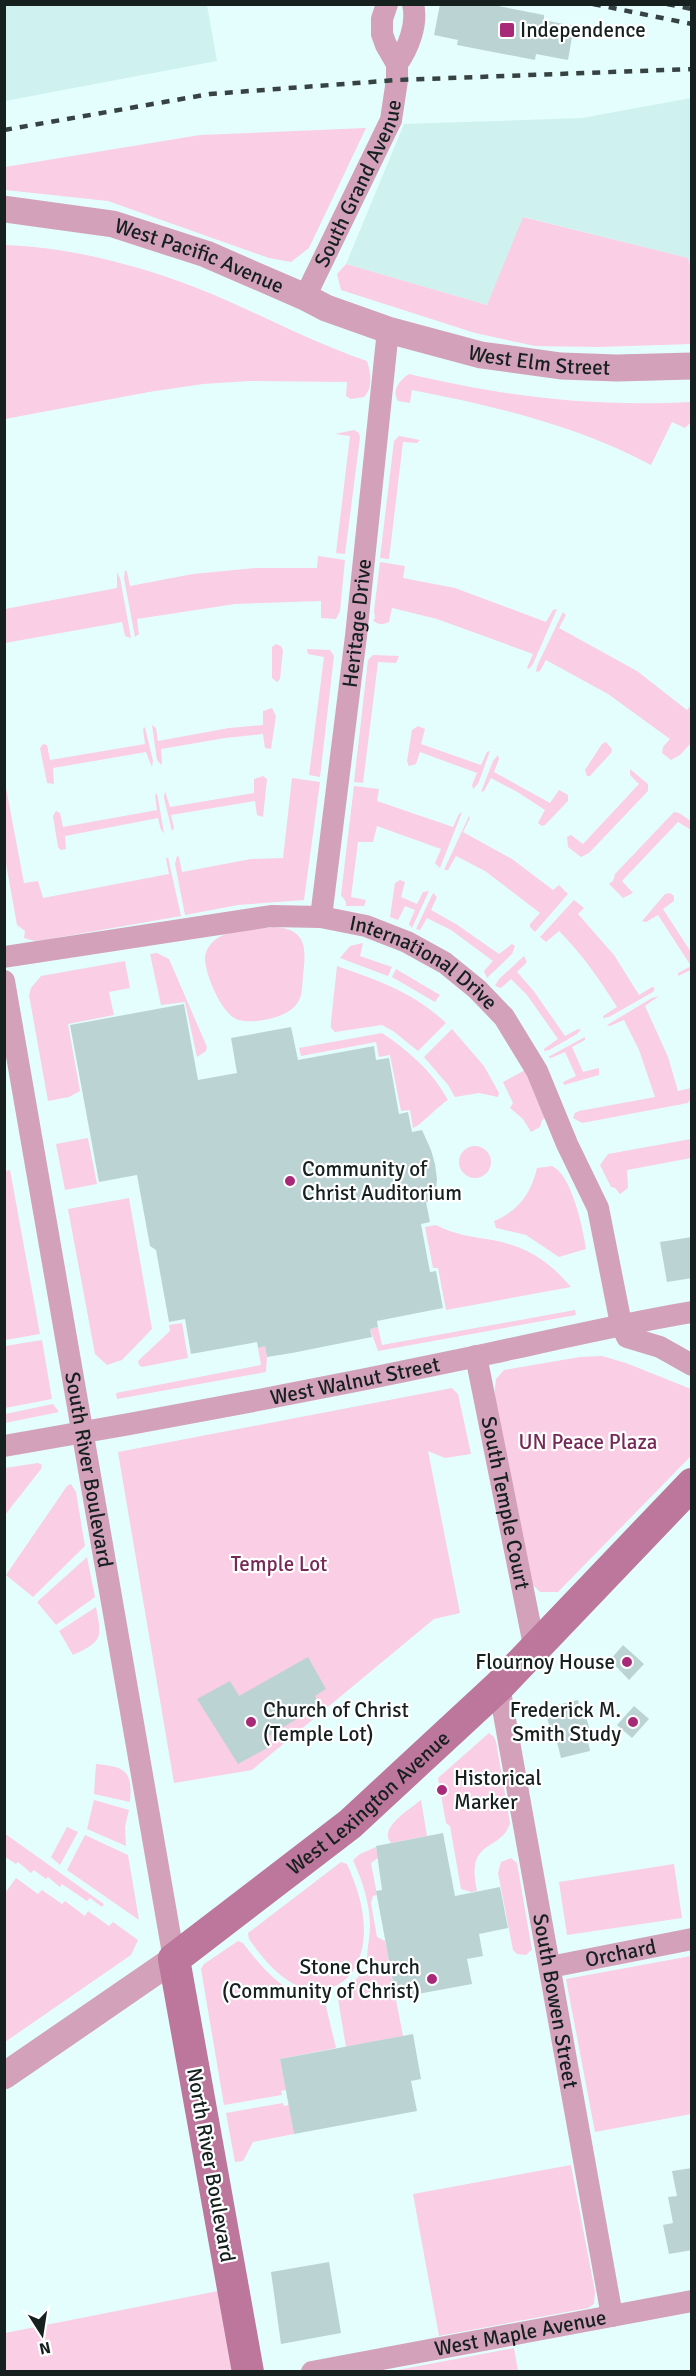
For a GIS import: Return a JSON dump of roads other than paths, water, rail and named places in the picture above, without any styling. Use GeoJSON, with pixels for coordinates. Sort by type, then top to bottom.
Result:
{"type":"FeatureCollection","features":[{"type":"Feature","properties":{"kind":"main road","name":"West Lexington Avenue"},"geometry":{"type":"LineString","coordinates":[[174,1959],[350,1824],[499,1686],[692,1484]]}},
{"type":"Feature","properties":{"kind":"main road","name":"North River Boulevard"},"geometry":{"type":"LineString","coordinates":[[174,1959],[248,2372]]}},
{"type":"Feature","properties":{"kind":"street","name":"South Grand Avenue"},"geometry":{"type":"LineString","coordinates":[[387,4],[382,19],[382,34],[397,64]]}},
{"type":"Feature","properties":{"kind":"street","name":"South Grand Avenue"},"geometry":{"type":"LineString","coordinates":[[305,297],[391,120],[396,94],[397,64],[409,42],[415,13],[413,4]]}},
{"type":"Feature","properties":{"kind":"street","name":"West Pacific Avenue"},"geometry":{"type":"LineString","coordinates":[[4,209],[113,224],[206,254],[326,308],[388,330]]}},
{"type":"Feature","properties":{"kind":"street","name":"West Elm Street"},"geometry":{"type":"LineString","coordinates":[[388,330],[481,355],[561,366],[638,368],[692,366]]}},
{"type":"Feature","properties":{"kind":"street","name":"Heritage Drive"},"geometry":{"type":"LineString","coordinates":[[321,917],[356,636],[388,330]]}},
{"type":"Feature","properties":{"kind":"street","name":"International Drive"},"geometry":{"type":"LineString","coordinates":[[4,957],[271,916],[321,917],[366,926],[406,942],[445,963],[477,989],[504,1017],[537,1071],[567,1144],[598,1208],[621,1324]]}},
{"type":"Feature","properties":{"kind":"street","name":"South River Boulevard"},"geometry":{"type":"LineString","coordinates":[[4,981],[174,1959]]}},
{"type":"Feature","properties":{"kind":"street","name":"West Walnut Street"},"geometry":{"type":"LineString","coordinates":[[4,1446],[83,1433],[476,1356],[621,1324],[692,1312]]}},
{"type":"Feature","properties":{"kind":"street"},"geometry":{"type":"LineString","coordinates":[[621,1324],[627,1337],[660,1347],[692,1365]]}},
{"type":"Feature","properties":{"kind":"street","name":"South Temple Court"},"geometry":{"type":"LineString","coordinates":[[476,1356],[535,1650]]}},
{"type":"Feature","properties":{"kind":"street","name":"South Bowen Street"},"geometry":{"type":"LineString","coordinates":[[499,1686],[612,2316]]}},
{"type":"Feature","properties":{"kind":"street","name":"Orchard"},"geometry":{"type":"LineString","coordinates":[[550,1967],[692,1939]]}},
{"type":"Feature","properties":{"kind":"street","name":"West Lexington Avenue"},"geometry":{"type":"LineString","coordinates":[[4,2076],[174,1959]]}},
{"type":"Feature","properties":{"kind":"street","name":"West Maple Avenue"},"geometry":{"type":"LineString","coordinates":[[312,2372],[692,2301]]}},
{"type":"Feature","properties":{"kind":"railway"},"geometry":{"type":"LineString","coordinates":[[593,4],[692,24]]}},
{"type":"Feature","properties":{"kind":"railway"},"geometry":{"type":"LineString","coordinates":[[667,4],[692,9]]}},
{"type":"Feature","properties":{"kind":"railway"},"geometry":{"type":"LineString","coordinates":[[4,130],[210,94],[397,80],[692,69]]}},
{"type":"Feature","properties":{"kind":"place","name":"Independence"},"geometry":{"type":"Point","coordinates":[507,30]}},
{"type":"Feature","properties":{"kind":"place","name":"Community of Christ Auditorium"},"geometry":{"type":"Point","coordinates":[290,1181]}},
{"type":"Feature","properties":{"kind":"place","name":"Flournoy House"},"geometry":{"type":"Point","coordinates":[627,1662]}},
{"type":"Feature","properties":{"kind":"place","name":"Church of Christ (Temple Lot)"},"geometry":{"type":"Point","coordinates":[251,1722]}},
{"type":"Feature","properties":{"kind":"place","name":"Frederick M. Smith Study"},"geometry":{"type":"Point","coordinates":[633,1722]}},
{"type":"Feature","properties":{"kind":"place","name":"Historical Marker"},"geometry":{"type":"Point","coordinates":[442,1790]}},
{"type":"Feature","properties":{"kind":"place","name":"Stone Church (Community of Christ)"},"geometry":{"type":"Point","coordinates":[432,1979]}},
{"type":"Feature","properties":{"kind":"park label","name":"UN Peace Plaza"},"geometry":{"type":"Point","coordinates":[588,1442]}},
{"type":"Feature","properties":{"kind":"park label","name":"Temple Lot"},"geometry":{"type":"Point","coordinates":[279,1564]}}]}
